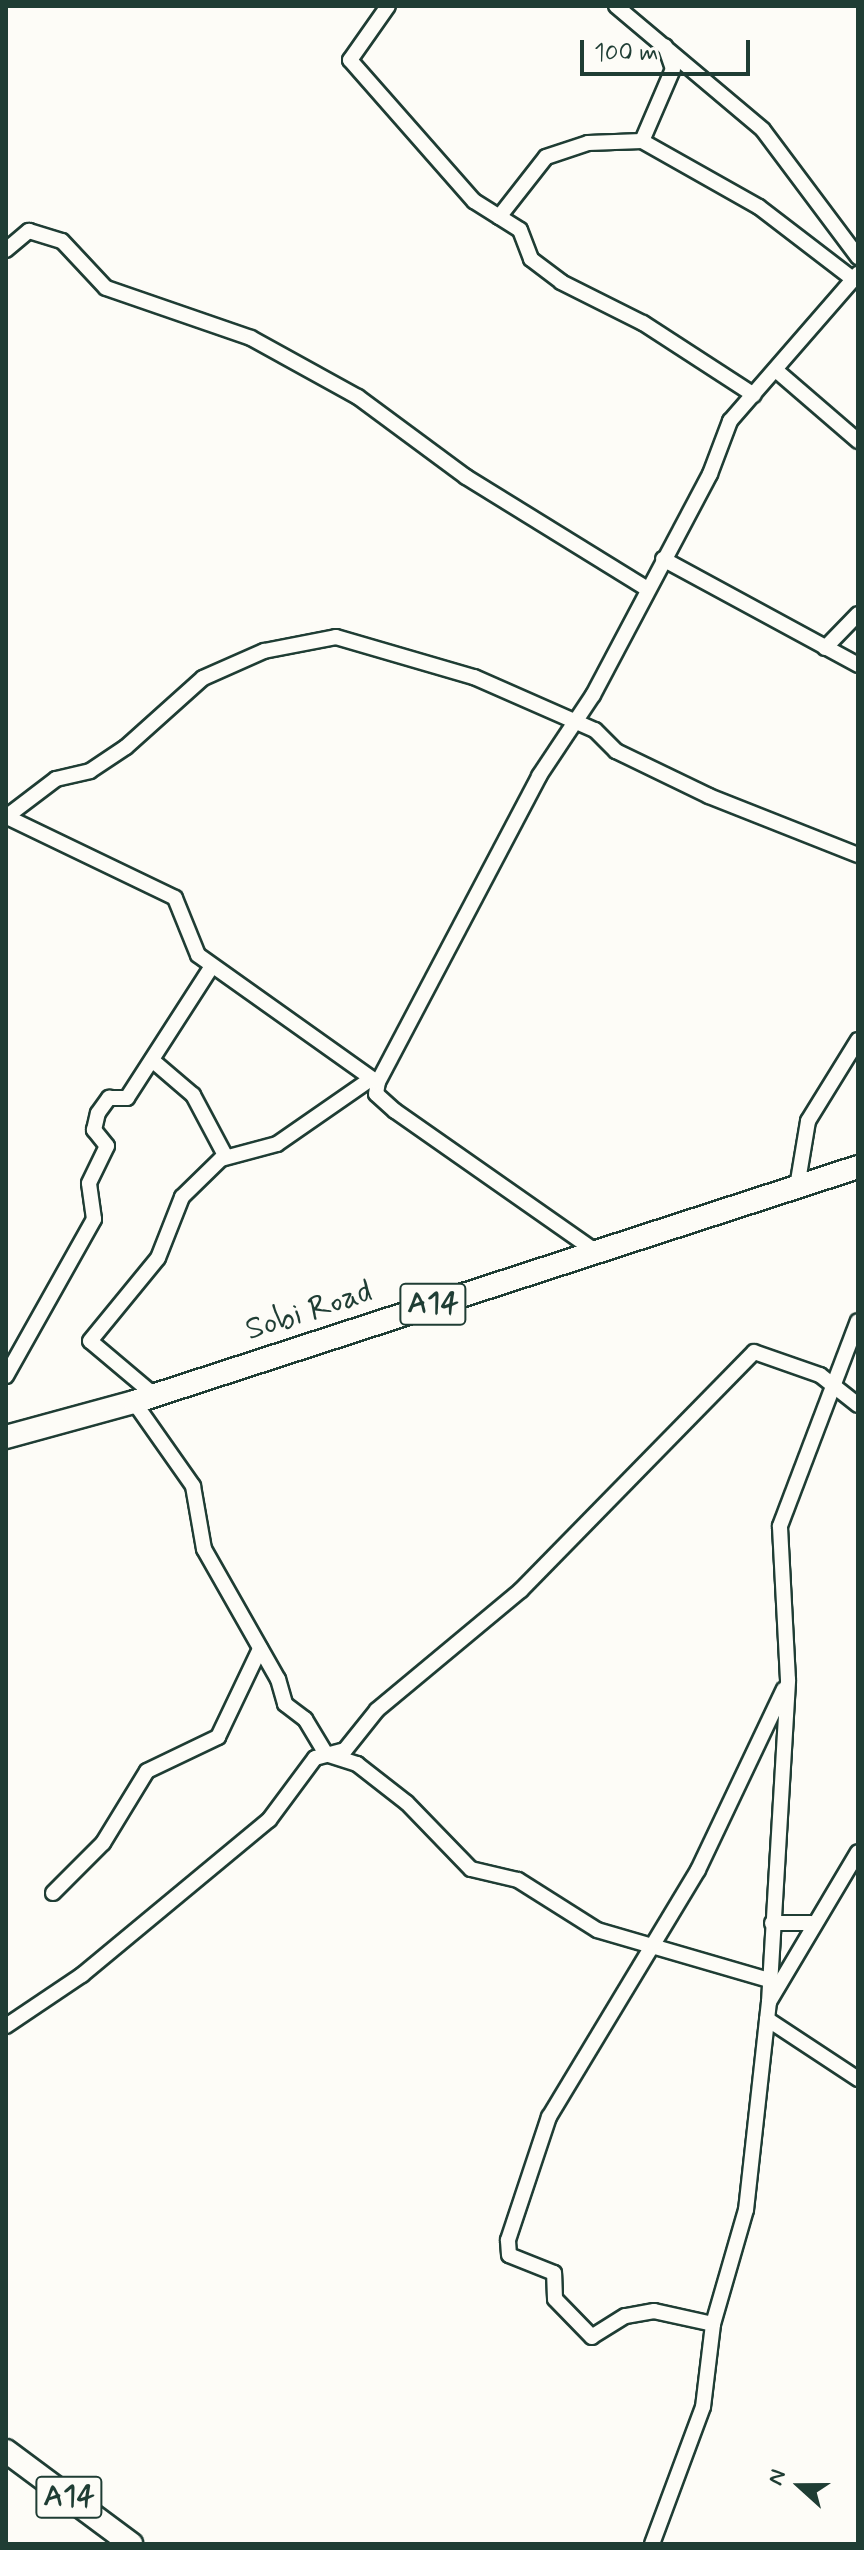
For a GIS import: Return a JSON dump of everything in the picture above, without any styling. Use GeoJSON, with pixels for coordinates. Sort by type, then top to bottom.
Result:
{"type":"FeatureCollection","features":[{"type":"Feature","properties":{"kind":"highway","name":"Sobi Road"},"geometry":{"type":"LineString","coordinates":[[6,1437],[144,1398],[858,1167]]}},
{"type":"Feature","properties":{"kind":"highway","name":"A14"},"geometry":{"type":"LineString","coordinates":[[6,2451],[131,2544]]}},
{"type":"Feature","properties":{"kind":"highway","name":"A14"},"geometry":{"type":"LineString","coordinates":[[6,2467],[109,2544]]}},
{"type":"Feature","properties":{"kind":"street"},"geometry":{"type":"LineString","coordinates":[[388,6],[350,60],[353,67],[474,201],[520,230],[531,259],[561,282],[643,323],[754,395]]}},
{"type":"Feature","properties":{"kind":"street"},"geometry":{"type":"LineString","coordinates":[[616,6],[763,130],[858,257]]}},
{"type":"Feature","properties":{"kind":"street"},"geometry":{"type":"LineString","coordinates":[[642,141],[673,69],[665,45]]}},
{"type":"Feature","properties":{"kind":"street"},"geometry":{"type":"LineString","coordinates":[[499,217],[546,157],[588,143],[642,141],[759,207],[856,277],[843,297],[754,395],[724,433],[663,559],[574,724],[532,788],[374,1080],[277,1144],[226,1157],[182,1197],[158,1258],[90,1341],[144,1398],[193,1486],[204,1549],[260,1649],[285,1704],[305,1719],[326,1754],[357,1764],[407,1803],[471,1869],[518,1880],[597,1930],[769,1980]]}},
{"type":"Feature","properties":{"kind":"street"},"geometry":{"type":"LineString","coordinates":[[6,250],[29,231],[62,241],[106,288],[251,338],[358,397],[466,477],[646,588]]}},
{"type":"Feature","properties":{"kind":"street"},"geometry":{"type":"LineString","coordinates":[[843,297],[858,303]]}},
{"type":"Feature","properties":{"kind":"street"},"geometry":{"type":"LineString","coordinates":[[777,371],[858,441]]}},
{"type":"Feature","properties":{"kind":"street"},"geometry":{"type":"LineString","coordinates":[[663,559],[858,665]]}},
{"type":"Feature","properties":{"kind":"street"},"geometry":{"type":"LineString","coordinates":[[825,648],[858,614]]}},
{"type":"Feature","properties":{"kind":"street"},"geometry":{"type":"LineString","coordinates":[[598,1253],[395,1111],[376,1094],[374,1080],[212,966],[192,949],[186,913],[175,898],[8,817],[56,779],[90,771],[134,742],[203,678],[319,637],[446,667],[574,724],[709,796],[858,855]]}},
{"type":"Feature","properties":{"kind":"street"},"geometry":{"type":"LineString","coordinates":[[6,1376],[94,1219],[89,1183],[107,1146],[94,1130],[98,1113],[109,1098],[127,1098],[212,966]]}},
{"type":"Feature","properties":{"kind":"street"},"geometry":{"type":"LineString","coordinates":[[797,1187],[808,1121],[858,1040]]}},
{"type":"Feature","properties":{"kind":"street"},"geometry":{"type":"LineString","coordinates":[[152,1060],[193,1095],[226,1157]]}},
{"type":"Feature","properties":{"kind":"street"},"geometry":{"type":"LineString","coordinates":[[652,2544],[703,2407],[713,2324],[746,2210],[769,2002],[788,1680],[780,1526],[858,1321]]}},
{"type":"Feature","properties":{"kind":"street"},"geometry":{"type":"LineString","coordinates":[[6,2026],[82,1975],[269,1820],[326,1754],[345,1750],[377,1710],[521,1590],[754,1352],[820,1375],[858,1405]]}},
{"type":"Feature","properties":{"kind":"street"},"geometry":{"type":"LineString","coordinates":[[53,1893],[103,1843],[147,1771],[218,1737],[260,1649]]}},
{"type":"Feature","properties":{"kind":"street"},"geometry":{"type":"LineString","coordinates":[[713,2324],[654,2311],[625,2316],[592,2337],[555,2299],[554,2273],[509,2255],[549,2117],[648,1947],[698,1870],[788,1680]]}},
{"type":"Feature","properties":{"kind":"street"},"geometry":{"type":"LineString","coordinates":[[769,2002],[811,1923],[858,1852]]}},
{"type":"Feature","properties":{"kind":"street"},"geometry":{"type":"LineString","coordinates":[[772,1923],[811,1923]]}},
{"type":"Feature","properties":{"kind":"street"},"geometry":{"type":"LineString","coordinates":[[767,2019],[858,2079]]}}]}
